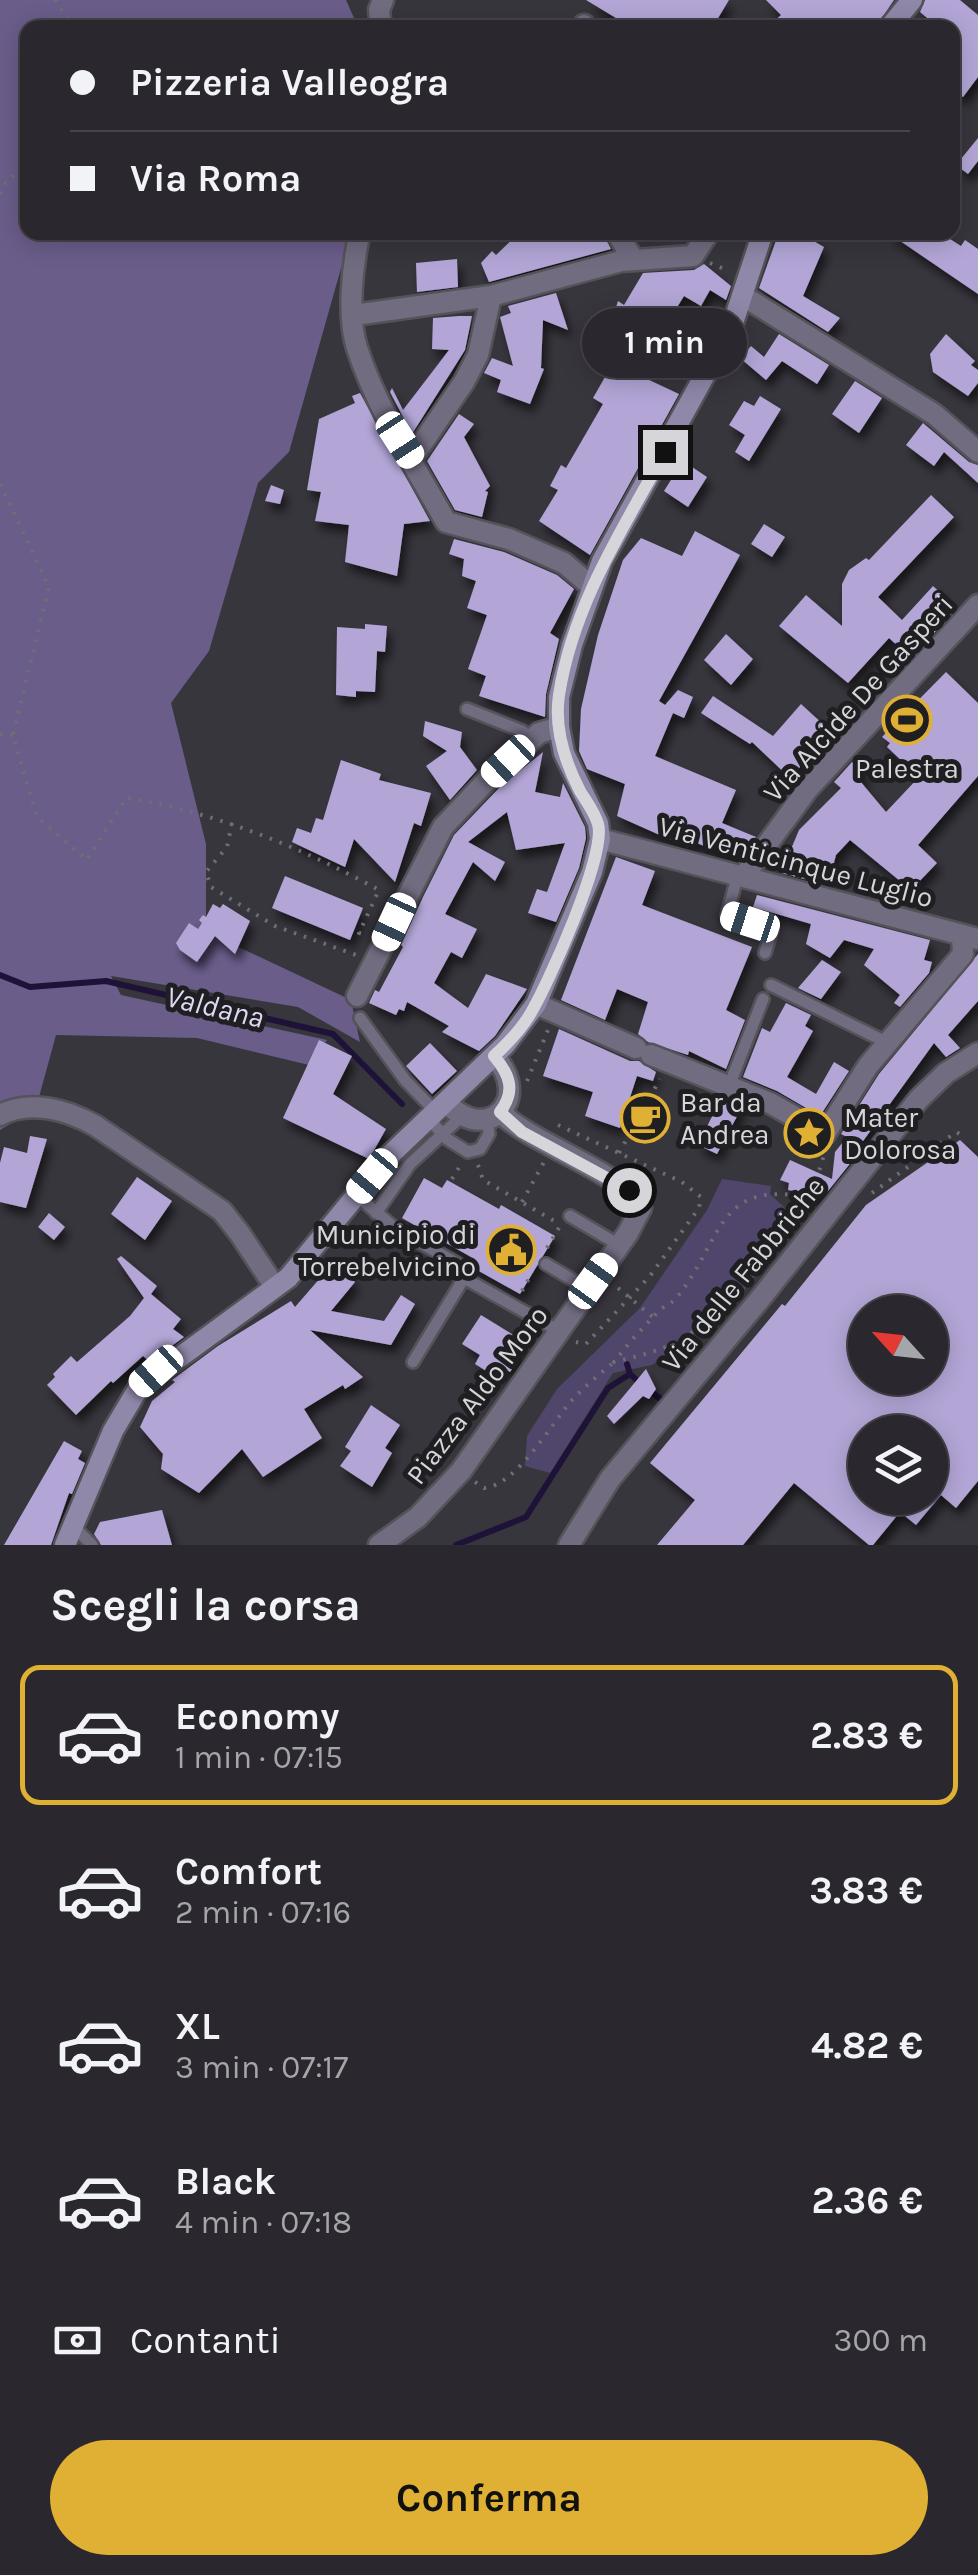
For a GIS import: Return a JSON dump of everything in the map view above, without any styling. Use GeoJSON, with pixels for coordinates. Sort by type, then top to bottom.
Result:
{"type":"FeatureCollection","features":[{"type":"Feature","properties":{"kind":"main road"},"geometry":{"type":"LineString","coordinates":[[896,20],[912,0]]}},
{"type":"Feature","properties":{"kind":"main road"},"geometry":{"type":"LineString","coordinates":[[69,1536],[113,1431],[139,1387],[275,1287],[308,1258],[388,1156],[443,1116],[516,1033],[536,1004],[592,872],[600,840],[598,823],[564,753],[558,697],[602,561],[732,326],[740,285],[760,240]]}},
{"type":"Feature","properties":{"kind":"street"},"geometry":{"type":"LineString","coordinates":[[359,240],[350,291],[356,345],[388,421],[446,522],[509,539],[564,563],[592,586]]}},
{"type":"Feature","properties":{"kind":"street"},"geometry":{"type":"LineString","coordinates":[[619,240],[628,260]]}},
{"type":"Feature","properties":{"kind":"street"},"geometry":{"type":"LineString","coordinates":[[354,315],[491,296],[628,260],[693,256],[704,240]]}},
{"type":"Feature","properties":{"kind":"street"},"geometry":{"type":"LineString","coordinates":[[740,285],[934,414],[978,452]]}},
{"type":"Feature","properties":{"kind":"street"},"geometry":{"type":"LineString","coordinates":[[412,458],[478,355],[491,296]]}},
{"type":"Feature","properties":{"kind":"street","name":"Via Alcide De Gasperi"},"geometry":{"type":"LineString","coordinates":[[741,875],[806,790],[978,606]]}},
{"type":"Feature","properties":{"kind":"street"},"geometry":{"type":"LineString","coordinates":[[357,996],[443,827],[531,740],[546,729],[559,726]]}},
{"type":"Feature","properties":{"kind":"street","name":"Via Venticinque Luglio"},"geometry":{"type":"LineString","coordinates":[[600,840],[970,937]]}},
{"type":"Feature","properties":{"kind":"street"},"geometry":{"type":"LineString","coordinates":[[536,1004],[770,1103],[824,1134],[868,1066],[963,954],[970,937]]}},
{"type":"Feature","properties":{"kind":"street","name":"Via delle Fabbriche"},"geometry":{"type":"LineString","coordinates":[[568,1545],[610,1479],[919,1099],[946,1073],[978,1053]]}},
{"type":"Feature","properties":{"kind":"street"},"geometry":{"type":"LineString","coordinates":[[443,1116],[475,1121],[493,1116],[510,1094],[510,1079],[494,1056]]}},
{"type":"Feature","properties":{"kind":"street"},"geometry":{"type":"LineString","coordinates":[[0,1115],[22,1107],[44,1108],[96,1126],[222,1212],[275,1287]]}},
{"type":"Feature","properties":{"kind":"street","name":"Piazza Aldo Moro"},"geometry":{"type":"LineString","coordinates":[[378,1545],[418,1517],[461,1471],[641,1208],[629,1190],[493,1116]]}},
{"type":"Feature","properties":{"kind":"lane"},"geometry":{"type":"LineString","coordinates":[[467,709],[522,731],[531,740]]}},
{"type":"Feature","properties":{"kind":"lane"},"geometry":{"type":"LineString","coordinates":[[741,875],[727,915],[772,930],[765,953]]}},
{"type":"Feature","properties":{"kind":"lane"},"geometry":{"type":"LineString","coordinates":[[771,985],[889,1043]]}},
{"type":"Feature","properties":{"kind":"lane"},"geometry":{"type":"LineString","coordinates":[[729,1086],[763,998]]}},
{"type":"Feature","properties":{"kind":"lane"},"geometry":{"type":"LineString","coordinates":[[360,1018],[406,1080],[443,1116],[468,1152],[480,1150],[493,1116]]}},
{"type":"Feature","properties":{"kind":"lane"},"geometry":{"type":"LineString","coordinates":[[376,1213],[443,1116]]}},
{"type":"Feature","properties":{"kind":"lane"},"geometry":{"type":"LineString","coordinates":[[356,1195],[394,1228],[458,1264],[464,1278],[560,1331]]}},
{"type":"Feature","properties":{"kind":"lane"},"geometry":{"type":"LineString","coordinates":[[565,1218],[619,1245]]}},
{"type":"Feature","properties":{"kind":"lane"},"geometry":{"type":"LineString","coordinates":[[546,1264],[588,1289]]}},
{"type":"Feature","properties":{"kind":"lane"},"geometry":{"type":"LineString","coordinates":[[413,1362],[464,1278]]}},
{"type":"Feature","properties":{"kind":"lane"},"geometry":{"type":"LineString","coordinates":[[69,1536],[92,1545]]}},
{"type":"Feature","properties":{"kind":"path"},"geometry":{"type":"LineString","coordinates":[[0,194],[20,168]]}},
{"type":"Feature","properties":{"kind":"path"},"geometry":{"type":"LineString","coordinates":[[693,256],[740,285]]}},
{"type":"Feature","properties":{"kind":"path"},"geometry":{"type":"LineString","coordinates":[[0,484],[48,587],[13,735],[37,817],[88,860],[126,798],[232,824],[302,852],[379,890],[360,933],[385,941]]}},
{"type":"Feature","properties":{"kind":"path"},"geometry":{"type":"LineString","coordinates":[[0,734],[13,735]]}},
{"type":"Feature","properties":{"kind":"path"},"geometry":{"type":"LineString","coordinates":[[232,824],[227,847],[206,872],[211,887],[275,926],[375,961]]}},
{"type":"Feature","properties":{"kind":"path"},"geometry":{"type":"LineString","coordinates":[[620,1153],[652,1055]]}},
{"type":"Feature","properties":{"kind":"path"},"geometry":{"type":"LineString","coordinates":[[869,1195],[956,1132],[963,1136]]}},
{"type":"Feature","properties":{"kind":"path"},"geometry":{"type":"LineString","coordinates":[[806,1215],[829,1140],[824,1134]]}},
{"type":"Feature","properties":{"kind":"path"},"geometry":{"type":"LineString","coordinates":[[474,1150],[482,1180],[522,1202],[565,1218],[513,1306]]}},
{"type":"Feature","properties":{"kind":"path"},"geometry":{"type":"LineString","coordinates":[[522,1202],[547,1158]]}},
{"type":"Feature","properties":{"kind":"path"},"geometry":{"type":"LineString","coordinates":[[461,1471],[484,1488],[499,1485],[572,1401],[680,1294],[736,1207],[753,1196],[765,1194],[784,1192],[811,1198]]}},
{"type":"Feature","properties":{"kind":"path"},"geometry":{"type":"LineString","coordinates":[[614,1362],[651,1354],[695,1330],[719,1306],[740,1270],[769,1240],[789,1236],[804,1244]]}},
{"type":"Feature","properties":{"kind":"path"},"geometry":{"type":"LineString","coordinates":[[618,1288],[654,1318]]}},
{"type":"Feature","properties":{"kind":"shaded area"},"geometry":{"type":"Polygon","coordinates":[[[0,0],[346,0],[355,20],[20,20],[20,240],[349,240],[289,452],[258,483],[209,651],[171,703],[206,844],[206,920],[180,950],[197,962],[215,936],[351,1000],[360,1042],[298,1007],[111,976],[121,995],[327,1040],[309,1065],[197,1038],[56,1035],[36,1108],[0,1130],[0,0]]]}},
{"type":"Feature","properties":{"kind":"shaded area"},"geometry":{"type":"Polygon","coordinates":[[[722,1179],[771,1186],[770,1194],[798,1220],[791,1237],[770,1257],[725,1315],[652,1365],[613,1373],[550,1473],[525,1466],[527,1436],[557,1389],[640,1308],[707,1210],[722,1179]]]}},
{"type":"Feature","properties":{"kind":"building"},"geometry":{"type":"Polygon","coordinates":[[[586,0],[729,0],[717,20],[616,18],[586,0]]]}},
{"type":"Feature","properties":{"kind":"building"},"geometry":{"type":"Polygon","coordinates":[[[766,0],[894,0],[880,20],[776,20],[781,15],[766,0]]]}},
{"type":"Feature","properties":{"kind":"building"},"geometry":{"type":"Polygon","coordinates":[[[925,0],[960,0],[978,15],[978,77],[963,97],[960,20],[930,20],[920,12],[925,0]]]}},
{"type":"Feature","properties":{"kind":"building"},"geometry":{"type":"Polygon","coordinates":[[[978,138],[978,161],[968,174],[960,168],[960,160],[978,138]]]}},
{"type":"Feature","properties":{"kind":"building"},"geometry":{"type":"Polygon","coordinates":[[[512,240],[606,240],[611,249],[489,282],[481,263],[492,251],[496,255],[512,240]]]}},
{"type":"Feature","properties":{"kind":"building"},"geometry":{"type":"Polygon","coordinates":[[[776,240],[812,240],[824,247],[803,296],[840,318],[828,332],[759,288],[776,240]]]}},
{"type":"Feature","properties":{"kind":"building"},"geometry":{"type":"Polygon","coordinates":[[[899,240],[952,240],[961,246],[965,240],[978,249],[978,294],[899,240]]]}},
{"type":"Feature","properties":{"kind":"building"},"geometry":{"type":"Polygon","coordinates":[[[457,259],[458,287],[417,292],[416,263],[457,259]]]}},
{"type":"Feature","properties":{"kind":"building"},"geometry":{"type":"Polygon","coordinates":[[[704,264],[731,286],[726,300],[710,290],[701,306],[684,296],[650,351],[609,329],[618,301],[624,305],[643,273],[694,270],[704,264]]]}},
{"type":"Feature","properties":{"kind":"building"},"geometry":{"type":"Polygon","coordinates":[[[556,293],[568,330],[543,320],[544,369],[530,404],[497,392],[501,380],[484,373],[492,358],[513,366],[500,317],[511,313],[508,306],[556,293]]]}},
{"type":"Feature","properties":{"kind":"building"},"geometry":{"type":"Polygon","coordinates":[[[472,316],[465,350],[412,434],[390,392],[392,388],[403,410],[449,350],[432,349],[433,318],[472,316]]]}},
{"type":"Feature","properties":{"kind":"building"},"geometry":{"type":"Polygon","coordinates":[[[779,334],[829,365],[817,384],[782,361],[766,380],[740,358],[751,346],[764,357],[779,334]]]}},
{"type":"Feature","properties":{"kind":"building"},"geometry":{"type":"Polygon","coordinates":[[[946,334],[975,361],[971,365],[978,370],[978,383],[968,396],[933,372],[930,354],[946,334]]]}},
{"type":"Feature","properties":{"kind":"building"},"geometry":{"type":"Polygon","coordinates":[[[613,363],[679,394],[590,555],[539,521],[558,490],[550,486],[561,465],[566,468],[603,404],[593,398],[613,363]]]}},
{"type":"Feature","properties":{"kind":"building"},"geometry":{"type":"Polygon","coordinates":[[[855,381],[882,398],[859,433],[832,414],[855,381]]]}},
{"type":"Feature","properties":{"kind":"building"},"geometry":{"type":"Polygon","coordinates":[[[360,393],[430,521],[404,524],[397,576],[345,562],[349,525],[315,521],[321,492],[307,490],[319,419],[355,403],[352,396],[360,393]]]}},
{"type":"Feature","properties":{"kind":"building"},"geometry":{"type":"Polygon","coordinates":[[[760,396],[781,409],[749,461],[735,452],[745,435],[729,425],[744,401],[754,406],[760,396]]]}},
{"type":"Feature","properties":{"kind":"building"},"geometry":{"type":"Polygon","coordinates":[[[459,414],[474,424],[464,437],[490,486],[485,491],[488,492],[482,517],[455,510],[427,461],[459,414]]]}},
{"type":"Feature","properties":{"kind":"building"},"geometry":{"type":"Polygon","coordinates":[[[923,423],[969,462],[978,465],[978,483],[944,452],[934,466],[906,445],[923,423]]]}},
{"type":"Feature","properties":{"kind":"building"},"geometry":{"type":"Polygon","coordinates":[[[683,461],[707,477],[688,507],[664,491],[683,461]]]}},
{"type":"Feature","properties":{"kind":"building"},"geometry":{"type":"Polygon","coordinates":[[[271,485],[284,490],[280,504],[265,501],[271,485]]]}},
{"type":"Feature","properties":{"kind":"building"},"geometry":{"type":"Polygon","coordinates":[[[931,495],[954,517],[878,597],[902,620],[933,586],[957,608],[911,658],[889,638],[848,683],[779,626],[806,595],[842,626],[842,584],[849,570],[866,558],[869,560],[931,495]]]}},
{"type":"Feature","properties":{"kind":"building"},"geometry":{"type":"Polygon","coordinates":[[[764,524],[785,537],[772,557],[751,544],[764,524]]]}},
{"type":"Feature","properties":{"kind":"building"},"geometry":{"type":"Polygon","coordinates":[[[695,531],[740,555],[659,701],[665,705],[678,690],[693,697],[684,718],[673,713],[655,756],[736,790],[722,823],[756,837],[738,860],[692,841],[689,848],[617,816],[625,784],[587,769],[579,751],[581,709],[598,635],[623,560],[641,538],[682,556],[695,531]]]}},
{"type":"Feature","properties":{"kind":"building"},"geometry":{"type":"Polygon","coordinates":[[[454,539],[504,552],[557,575],[574,589],[550,633],[559,639],[546,694],[545,717],[479,696],[486,676],[468,669],[487,615],[467,608],[476,581],[462,576],[464,559],[449,554],[454,539]]]}},
{"type":"Feature","properties":{"kind":"building"},"geometry":{"type":"Polygon","coordinates":[[[365,624],[387,626],[385,652],[377,651],[375,692],[356,691],[356,697],[336,695],[337,627],[365,629],[365,624]]]}},
{"type":"Feature","properties":{"kind":"building"},"geometry":{"type":"Polygon","coordinates":[[[726,634],[753,659],[731,685],[704,660],[726,634]]]}},
{"type":"Feature","properties":{"kind":"building"},"geometry":{"type":"Polygon","coordinates":[[[946,672],[978,703],[978,776],[918,845],[937,863],[911,890],[850,840],[836,855],[828,885],[781,873],[799,830],[841,788],[834,782],[852,762],[865,774],[860,781],[886,812],[919,777],[887,747],[890,743],[882,737],[946,672]]]}},
{"type":"Feature","properties":{"kind":"building"},"geometry":{"type":"Polygon","coordinates":[[[713,696],[773,736],[801,704],[825,726],[817,737],[820,740],[791,779],[752,742],[701,713],[713,696]]]}},
{"type":"Feature","properties":{"kind":"building"},"geometry":{"type":"Polygon","coordinates":[[[425,721],[462,732],[460,747],[477,770],[450,800],[426,766],[447,751],[423,736],[425,721]]]}},
{"type":"Feature","properties":{"kind":"building"},"geometry":{"type":"Polygon","coordinates":[[[543,752],[535,792],[560,797],[563,783],[585,827],[586,838],[579,868],[556,922],[528,913],[537,889],[547,892],[565,843],[516,850],[507,812],[468,842],[505,862],[495,881],[473,862],[445,914],[477,929],[462,958],[451,952],[434,983],[468,1008],[486,974],[527,989],[495,1036],[479,1051],[442,1032],[449,1026],[407,1002],[404,1011],[399,1009],[396,1015],[369,1003],[403,947],[454,835],[500,787],[543,752]]]}},
{"type":"Feature","properties":{"kind":"building"},"geometry":{"type":"Polygon","coordinates":[[[341,760],[381,774],[379,780],[431,793],[421,826],[414,823],[395,882],[354,839],[345,867],[292,842],[297,828],[311,833],[316,818],[323,820],[341,760]]]}},
{"type":"Feature","properties":{"kind":"building"},"geometry":{"type":"Polygon","coordinates":[[[616,857],[655,871],[642,905],[752,947],[726,1010],[745,1020],[726,1069],[689,1051],[688,1055],[648,1042],[638,1034],[648,1002],[617,989],[605,1020],[561,1000],[616,857]]]}},
{"type":"Feature","properties":{"kind":"building"},"geometry":{"type":"Polygon","coordinates":[[[285,876],[363,908],[350,940],[272,908],[285,876]]]}},
{"type":"Feature","properties":{"kind":"building"},"geometry":{"type":"Polygon","coordinates":[[[757,895],[930,940],[924,960],[932,962],[929,973],[900,1007],[894,1003],[900,995],[864,965],[874,949],[844,940],[830,958],[806,944],[811,924],[753,907],[757,895]]]}},
{"type":"Feature","properties":{"kind":"building"},"geometry":{"type":"Polygon","coordinates":[[[213,904],[220,908],[223,904],[250,921],[235,954],[215,936],[197,962],[176,943],[189,923],[198,929],[202,923],[199,920],[203,915],[206,917],[213,904]]]}},
{"type":"Feature","properties":{"kind":"building"},"geometry":{"type":"Polygon","coordinates":[[[978,954],[978,1001],[948,1035],[960,1048],[946,1057],[934,1043],[858,1148],[861,1150],[824,1196],[788,1190],[789,1183],[780,1180],[790,1160],[832,1179],[835,1152],[847,1137],[841,1134],[879,1074],[978,954]]]}},
{"type":"Feature","properties":{"kind":"building"},"geometry":{"type":"Polygon","coordinates":[[[822,960],[841,972],[821,999],[798,988],[822,960]]]}},
{"type":"Feature","properties":{"kind":"building"},"geometry":{"type":"Polygon","coordinates":[[[786,1003],[811,1015],[805,1026],[813,1031],[787,1077],[816,1094],[834,1062],[849,1071],[820,1116],[743,1077],[762,1028],[770,1032],[786,1003]]]}},
{"type":"Feature","properties":{"kind":"building"},"geometry":{"type":"Polygon","coordinates":[[[559,1029],[630,1061],[639,1061],[656,1072],[653,1081],[637,1076],[620,1128],[585,1116],[593,1092],[543,1076],[559,1029]]]}},
{"type":"Feature","properties":{"kind":"building"},"geometry":{"type":"Polygon","coordinates":[[[319,1040],[352,1056],[333,1094],[386,1129],[369,1159],[283,1118],[319,1040]]]}},
{"type":"Feature","properties":{"kind":"building"},"geometry":{"type":"Polygon","coordinates":[[[430,1043],[457,1071],[432,1094],[406,1066],[430,1043]]]}},
{"type":"Feature","properties":{"kind":"building"},"geometry":{"type":"Polygon","coordinates":[[[721,1098],[742,1107],[717,1154],[698,1145],[721,1098]]]}},
{"type":"Feature","properties":{"kind":"building"},"geometry":{"type":"Polygon","coordinates":[[[30,1136],[47,1139],[26,1208],[0,1202],[4,1147],[27,1153],[30,1136]]]}},
{"type":"Feature","properties":{"kind":"building"},"geometry":{"type":"Polygon","coordinates":[[[960,1140],[978,1157],[978,1481],[956,1508],[948,1501],[948,1415],[848,1415],[848,1515],[898,1515],[873,1545],[794,1483],[743,1545],[657,1545],[695,1500],[650,1463],[782,1304],[785,1306],[866,1205],[960,1140]]]}},
{"type":"Feature","properties":{"kind":"building"},"geometry":{"type":"Polygon","coordinates":[[[137,1177],[172,1201],[145,1240],[111,1214],[137,1177]]]}},
{"type":"Feature","properties":{"kind":"building"},"geometry":{"type":"Polygon","coordinates":[[[424,1178],[442,1188],[447,1180],[555,1236],[520,1294],[468,1265],[471,1257],[402,1218],[424,1178]]]}},
{"type":"Feature","properties":{"kind":"building"},"geometry":{"type":"Polygon","coordinates":[[[49,1213],[65,1227],[54,1240],[38,1227],[49,1213]]]}},
{"type":"Feature","properties":{"kind":"building"},"geometry":{"type":"Polygon","coordinates":[[[121,1256],[157,1286],[151,1294],[181,1319],[173,1329],[184,1337],[150,1362],[143,1356],[76,1415],[47,1385],[71,1356],[77,1362],[130,1316],[144,1298],[117,1259],[121,1256]]]}},
{"type":"Feature","properties":{"kind":"building"},"geometry":{"type":"Polygon","coordinates":[[[334,1262],[355,1282],[331,1311],[384,1321],[401,1295],[415,1304],[391,1345],[310,1330],[363,1377],[304,1409],[322,1438],[263,1477],[242,1449],[199,1493],[161,1469],[163,1454],[140,1427],[152,1401],[175,1382],[172,1380],[218,1346],[291,1301],[295,1307],[334,1262]]]}},
{"type":"Feature","properties":{"kind":"building"},"geometry":{"type":"Polygon","coordinates":[[[481,1315],[520,1339],[515,1348],[522,1353],[510,1372],[502,1367],[496,1377],[475,1364],[480,1355],[462,1344],[481,1315]]]}},
{"type":"Feature","properties":{"kind":"building"},"geometry":{"type":"Polygon","coordinates":[[[646,1369],[656,1389],[649,1399],[643,1396],[614,1424],[607,1416],[646,1369]]]}},
{"type":"Feature","properties":{"kind":"building"},"geometry":{"type":"Polygon","coordinates":[[[371,1405],[400,1425],[385,1448],[392,1453],[372,1487],[340,1466],[351,1451],[345,1447],[371,1405]]]}},
{"type":"Feature","properties":{"kind":"building"},"geometry":{"type":"Polygon","coordinates":[[[64,1441],[82,1451],[78,1459],[85,1463],[72,1494],[69,1493],[51,1545],[4,1545],[64,1441]]]}},
{"type":"Feature","properties":{"kind":"building"},"geometry":{"type":"Polygon","coordinates":[[[162,1510],[172,1545],[101,1545],[94,1534],[100,1522],[162,1510]]]}},
{"type":"Feature","properties":{"kind":"building"},"geometry":{"type":"Polygon","coordinates":[[[904,1515],[924,1515],[916,1525],[904,1515]]]}},
{"type":"Feature","properties":{"kind":"waterway","name":"Valdana"},"geometry":{"type":"LineString","coordinates":[[0,975],[30,987],[106,981],[333,1034],[402,1104]]}},
{"type":"Feature","properties":{"kind":"waterway","name":"Valdana"},"geometry":{"type":"LineString","coordinates":[[627,1364],[630,1374],[640,1383]]}},
{"type":"Feature","properties":{"kind":"waterway"},"geometry":{"type":"LineString","coordinates":[[456,1545],[526,1517],[608,1388],[630,1374]]}},
{"type":"Feature","properties":{"kind":"waterway","name":"Valdana"},"geometry":{"type":"LineString","coordinates":[[650,1391],[662,1400]]}},
{"type":"Feature","properties":{"kind":"place","name":"Palestra"},"geometry":{"type":"Point","coordinates":[907,720]}},
{"type":"Feature","properties":{"kind":"place","name":"Bar da Andrea"},"geometry":{"type":"Point","coordinates":[645,1118]}},
{"type":"Feature","properties":{"kind":"place","name":"Mater Dolorosa"},"geometry":{"type":"Point","coordinates":[809,1133]}},
{"type":"Feature","properties":{"kind":"place","name":"Municipio di Torrebelvicino"},"geometry":{"type":"Point","coordinates":[511,1250]}},
{"type":"Feature","properties":{"kind":"route"},"geometry":{"type":"LineString","coordinates":[[629,1190],[522,1132],[508,1120],[500,1112],[510,1094],[510,1079],[494,1056],[528,1019],[536,1004],[592,872],[600,840],[598,823],[564,753],[558,697],[602,561],[665,452]]}}]}
